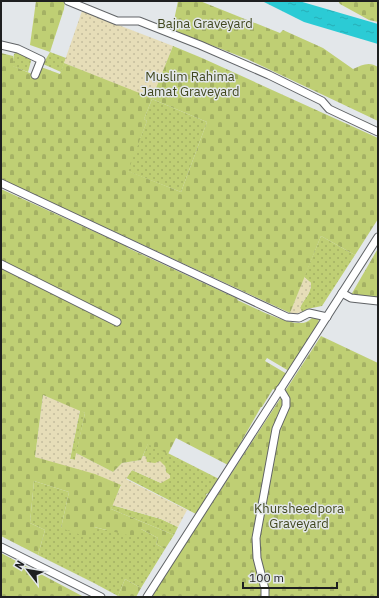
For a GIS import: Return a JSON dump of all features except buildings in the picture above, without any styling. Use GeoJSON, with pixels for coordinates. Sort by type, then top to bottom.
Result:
{"type":"FeatureCollection","features":[{"type":"Feature","properties":{"kind":"street"},"geometry":{"type":"LineString","coordinates":[[68,1],[117,21],[139,21],[208,48],[269,75],[322,102],[329,110],[378,132]]}},
{"type":"Feature","properties":{"kind":"street"},"geometry":{"type":"LineString","coordinates":[[1,45],[18,49],[41,60],[35,75]]}},
{"type":"Feature","properties":{"kind":"street"},"geometry":{"type":"LineString","coordinates":[[1,183],[287,317],[299,318],[309,313],[327,317]]}},
{"type":"Feature","properties":{"kind":"street"},"geometry":{"type":"LineString","coordinates":[[147,597],[378,237]]}},
{"type":"Feature","properties":{"kind":"street"},"geometry":{"type":"LineString","coordinates":[[1,264],[117,322]]}},
{"type":"Feature","properties":{"kind":"street"},"geometry":{"type":"LineString","coordinates":[[342,293],[351,298],[378,301]]}},
{"type":"Feature","properties":{"kind":"street"},"geometry":{"type":"LineString","coordinates":[[265,597],[265,590],[257,558],[256,538],[276,429],[286,406],[286,399],[280,389]]}},
{"type":"Feature","properties":{"kind":"street"},"geometry":{"type":"LineString","coordinates":[[1,547],[101,597]]}},
{"type":"Feature","properties":{"kind":"green space"},"geometry":{"type":"Polygon","coordinates":[[[36,1],[65,1],[64,9],[50,52],[30,45],[36,1]]]}},
{"type":"Feature","properties":{"kind":"green space","name":"Bajna Graveyard"},"geometry":{"type":"Polygon","coordinates":[[[178,1],[200,1],[280,33],[283,30],[323,48],[353,69],[362,65],[375,65],[378,67],[378,121],[247,59],[172,30],[178,1]]]}},
{"type":"Feature","properties":{"kind":"green space"},"geometry":{"type":"Polygon","coordinates":[[[338,1],[378,1],[378,22],[369,20],[340,4],[338,1]]]}},
{"type":"Feature","properties":{"kind":"green space","name":"Muslim Rahima Jamat Graveyard"},"geometry":{"type":"Polygon","coordinates":[[[173,46],[378,138],[378,219],[355,255],[321,236],[290,313],[1,179],[1,53],[13,56],[13,66],[32,74],[41,67],[60,74],[64,63],[152,98],[173,46]],[[152,99],[144,119],[147,121],[128,171],[181,192],[207,122],[152,99]]]}},
{"type":"Feature","properties":{"kind":"green space"},"geometry":{"type":"Polygon","coordinates":[[[17,52],[30,56],[31,61],[28,72],[12,66],[14,54],[17,52]]]}},
{"type":"Feature","properties":{"kind":"green space"},"geometry":{"type":"Polygon","coordinates":[[[50,52],[66,58],[61,72],[43,64],[50,52]]]}},
{"type":"Feature","properties":{"kind":"green space"},"geometry":{"type":"Polygon","coordinates":[[[152,99],[207,122],[181,192],[127,171],[147,121],[144,119],[152,99]]]}},
{"type":"Feature","properties":{"kind":"green space"},"geometry":{"type":"Polygon","coordinates":[[[1,189],[126,246],[238,299],[237,300],[286,321],[304,323],[312,318],[319,319],[317,328],[289,371],[267,358],[265,361],[287,374],[277,391],[273,389],[261,407],[228,465],[176,438],[168,454],[148,444],[141,460],[122,463],[113,472],[76,453],[85,413],[43,395],[35,457],[95,474],[121,485],[111,509],[174,535],[165,549],[156,544],[158,538],[141,529],[136,537],[94,527],[87,537],[61,528],[69,492],[34,481],[30,523],[45,530],[38,555],[1,536],[1,189]]]}},
{"type":"Feature","properties":{"kind":"green space"},"geometry":{"type":"Polygon","coordinates":[[[321,236],[355,255],[322,306],[307,309],[302,312],[300,308],[309,294],[311,287],[311,283],[304,277],[321,236]]]}},
{"type":"Feature","properties":{"kind":"green space"},"geometry":{"type":"Polygon","coordinates":[[[378,248],[378,298],[351,295],[377,250],[378,248]]]}},
{"type":"Feature","properties":{"kind":"green space","name":"Khursheedpora Graveyard"},"geometry":{"type":"Polygon","coordinates":[[[321,336],[378,363],[378,597],[151,597],[321,336]]]}},
{"type":"Feature","properties":{"kind":"green space"},"geometry":{"type":"Polygon","coordinates":[[[80,410],[85,413],[75,460],[70,459],[80,410]]]}},
{"type":"Feature","properties":{"kind":"green space"},"geometry":{"type":"Polygon","coordinates":[[[148,443],[219,479],[210,493],[206,494],[208,498],[196,514],[126,478],[132,470],[161,483],[166,472],[165,466],[146,462],[146,457],[143,456],[148,443]]]}},
{"type":"Feature","properties":{"kind":"green space"},"geometry":{"type":"Polygon","coordinates":[[[34,481],[69,492],[61,528],[94,527],[106,530],[141,529],[158,538],[156,544],[165,549],[141,588],[125,579],[118,596],[38,555],[45,530],[30,523],[34,481]]]}},
{"type":"Feature","properties":{"kind":"green space"},"geometry":{"type":"Polygon","coordinates":[[[112,505],[161,519],[178,527],[174,535],[111,509],[112,505]]]}},
{"type":"Feature","properties":{"kind":"green space"},"geometry":{"type":"Polygon","coordinates":[[[1,553],[84,597],[1,597],[1,553]]]}},
{"type":"Feature","properties":{"kind":"green space"},"geometry":{"type":"Polygon","coordinates":[[[125,579],[141,588],[136,597],[118,596],[125,579]]]}},
{"type":"Feature","properties":{"kind":"sand"},"geometry":{"type":"Polygon","coordinates":[[[82,11],[173,46],[152,99],[64,63],[82,11]]]}},
{"type":"Feature","properties":{"kind":"sand"},"geometry":{"type":"Polygon","coordinates":[[[304,277],[311,283],[311,287],[309,294],[300,308],[302,312],[294,314],[290,313],[304,277]]]}},
{"type":"Feature","properties":{"kind":"sand"},"geometry":{"type":"Polygon","coordinates":[[[43,395],[80,410],[70,459],[75,460],[76,453],[113,472],[122,463],[141,460],[143,456],[146,457],[147,462],[155,463],[160,461],[165,466],[166,472],[170,475],[170,478],[161,483],[132,470],[126,479],[187,510],[178,527],[161,519],[112,505],[121,486],[35,457],[43,395]]]}},
{"type":"Feature","properties":{"kind":"water"},"geometry":{"type":"Polygon","coordinates":[[[262,1],[299,1],[378,24],[378,44],[304,22],[262,1]]]}}]}
